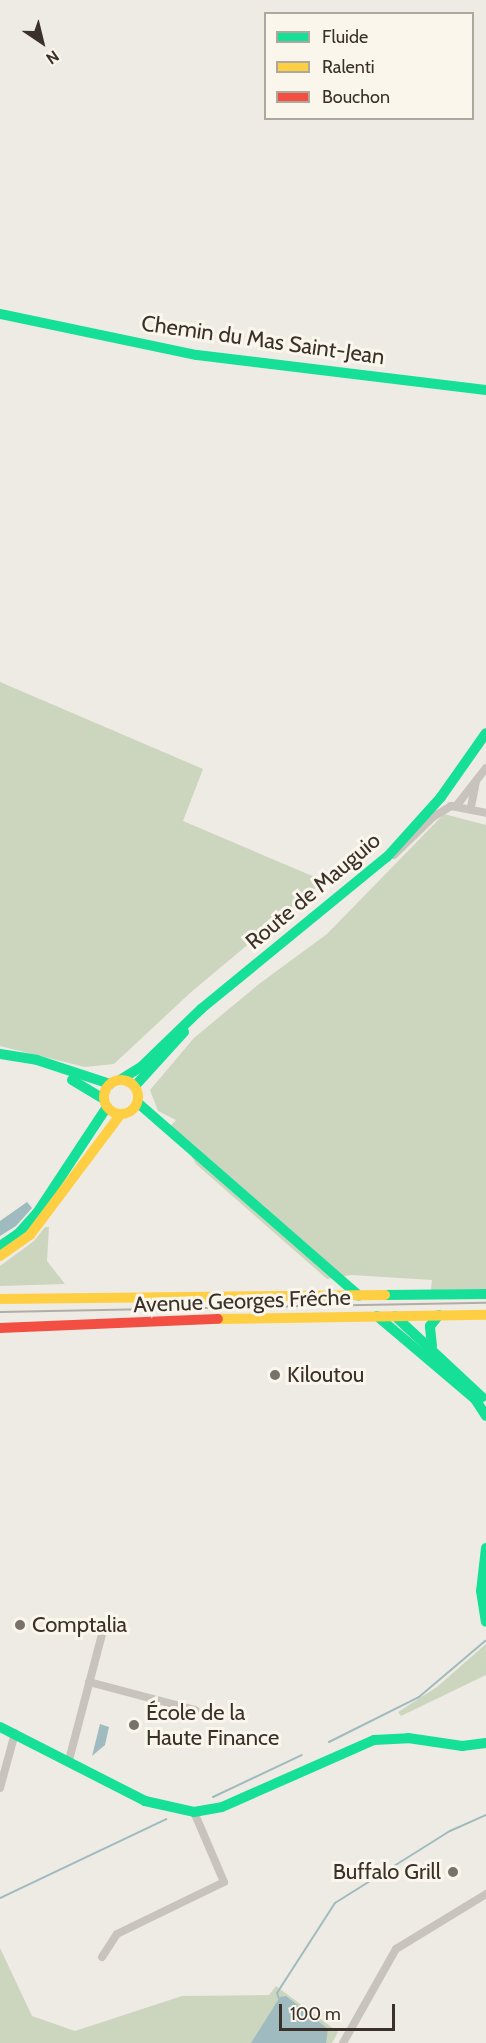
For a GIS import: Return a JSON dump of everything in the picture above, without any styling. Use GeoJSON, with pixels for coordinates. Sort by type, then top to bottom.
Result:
{"type":"FeatureCollection","features":[{"type":"Feature","properties":{"kind":"main road","name":"Chemin du Mas Saint-Jean"},"geometry":{"type":"LineString","coordinates":[[0,314],[197,355],[486,390]]}},
{"type":"Feature","properties":{"kind":"main road","name":"Route de Mauguio"},"geometry":{"type":"LineString","coordinates":[[115,1082],[142,1066],[165,1041],[226,989],[360,882],[421,821],[486,733]]}},
{"type":"Feature","properties":{"kind":"main road","name":"Route de Mauguio"},"geometry":{"type":"LineString","coordinates":[[135,1086],[226,989]]}},
{"type":"Feature","properties":{"kind":"main road"},"geometry":{"type":"LineString","coordinates":[[0,1054],[37,1060],[135,1086],[138,1103],[359,1296]]}},
{"type":"Feature","properties":{"kind":"main road"},"geometry":{"type":"LineString","coordinates":[[13,1057],[65,1076],[120,1115]]}},
{"type":"Feature","properties":{"kind":"main road"},"geometry":{"type":"LineString","coordinates":[[0,1246],[31,1220],[42,1206],[106,1103],[115,1082]]}},
{"type":"Feature","properties":{"kind":"main road"},"geometry":{"type":"LineString","coordinates":[[0,1256],[30,1235],[120,1115],[131,1112],[138,1103]]}},
{"type":"Feature","properties":{"kind":"main road","name":"Avenue Georges Frêche"},"geometry":{"type":"LineString","coordinates":[[0,1299],[486,1294]]}},
{"type":"Feature","properties":{"kind":"main road"},"geometry":{"type":"LineString","coordinates":[[375,1296],[377,1317],[452,1378],[475,1399],[486,1416]]}},
{"type":"Feature","properties":{"kind":"main road"},"geometry":{"type":"LineString","coordinates":[[394,1296],[395,1316],[436,1351],[486,1402]]}},
{"type":"Feature","properties":{"kind":"main road"},"geometry":{"type":"LineString","coordinates":[[436,1351],[429,1340],[430,1326],[439,1315]]}},
{"type":"Feature","properties":{"kind":"main road","name":"Avenue Georges Frêche"},"geometry":{"type":"LineString","coordinates":[[0,1328],[111,1326],[195,1319],[486,1315]]}},
{"type":"Feature","properties":{"kind":"main road"},"geometry":{"type":"LineString","coordinates":[[486,1548],[481,1591],[486,1622]]}},
{"type":"Feature","properties":{"kind":"main road"},"geometry":{"type":"LineString","coordinates":[[0,1727],[69,1760],[145,1801],[171,1810],[194,1812],[222,1807],[374,1740],[408,1738],[462,1746],[486,1741]]}},
{"type":"Feature","properties":{"kind":"street"},"geometry":{"type":"LineString","coordinates":[[360,882],[433,817],[457,805],[486,768]]}},
{"type":"Feature","properties":{"kind":"street"},"geometry":{"type":"LineString","coordinates":[[471,807],[477,782]]}},
{"type":"Feature","properties":{"kind":"street"},"geometry":{"type":"LineString","coordinates":[[457,805],[486,813]]}},
{"type":"Feature","properties":{"kind":"street"},"geometry":{"type":"LineString","coordinates":[[69,1760],[103,1630]]}},
{"type":"Feature","properties":{"kind":"street"},"geometry":{"type":"LineString","coordinates":[[89,1683],[195,1710]]}},
{"type":"Feature","properties":{"kind":"street"},"geometry":{"type":"LineString","coordinates":[[0,1788],[15,1733]]}},
{"type":"Feature","properties":{"kind":"street"},"geometry":{"type":"LineString","coordinates":[[102,1956],[117,1934],[224,1882],[194,1812]]}},
{"type":"Feature","properties":{"kind":"street"},"geometry":{"type":"LineString","coordinates":[[343,2043],[396,1949],[486,1894]]}},
{"type":"Feature","properties":{"kind":"green space"},"geometry":{"type":"Polygon","coordinates":[[[0,682],[203,769],[183,821],[324,881],[190,993],[114,1064],[85,1067],[0,1046],[0,682]]]}},
{"type":"Feature","properties":{"kind":"green space"},"geometry":{"type":"Polygon","coordinates":[[[444,814],[486,825],[486,1289],[431,1290],[432,1280],[351,1275],[327,1279],[196,1164],[188,1150],[167,1130],[176,1120],[158,1111],[150,1090],[194,1038],[259,984],[327,934],[444,814]]]}},
{"type":"Feature","properties":{"kind":"green space"},"geometry":{"type":"Polygon","coordinates":[[[45,1227],[49,1227],[47,1261],[65,1284],[0,1286],[0,1266],[34,1241],[45,1227]]]}},
{"type":"Feature","properties":{"kind":"green space"},"geometry":{"type":"Polygon","coordinates":[[[486,1644],[486,1675],[401,1716],[398,1712],[437,1687],[486,1644]]]}},
{"type":"Feature","properties":{"kind":"green space"},"geometry":{"type":"Polygon","coordinates":[[[0,1948],[32,2016],[75,2031],[182,1996],[269,1995],[276,1986],[338,2032],[332,2043],[0,2043],[0,1948]]]}},
{"type":"Feature","properties":{"kind":"water"},"geometry":{"type":"Polygon","coordinates":[[[27,1202],[32,1208],[16,1226],[0,1236],[0,1221],[27,1202]]]}},
{"type":"Feature","properties":{"kind":"water"},"geometry":{"type":"Polygon","coordinates":[[[100,1724],[109,1727],[105,1745],[92,1756],[100,1724]]]}},
{"type":"Feature","properties":{"kind":"water"},"geometry":{"type":"Polygon","coordinates":[[[286,1996],[328,2029],[326,2043],[251,2043],[280,1997],[286,1996]]]}},
{"type":"Feature","properties":{"kind":"waterway"},"geometry":{"type":"LineString","coordinates":[[329,1742],[419,1697],[485,1641]]}},
{"type":"Feature","properties":{"kind":"waterway"},"geometry":{"type":"LineString","coordinates":[[213,1797],[302,1755]]}},
{"type":"Feature","properties":{"kind":"waterway"},"geometry":{"type":"LineString","coordinates":[[279,1999],[277,1993],[335,1903],[450,1831],[486,1815]]}},
{"type":"Feature","properties":{"kind":"waterway"},"geometry":{"type":"LineString","coordinates":[[0,1898],[166,1819]]}},
{"type":"Feature","properties":{"kind":"tram line"},"geometry":{"type":"LineString","coordinates":[[0,1312],[486,1303]]}},
{"type":"Feature","properties":{"kind":"traffic: fast"},"geometry":{"type":"LineString","coordinates":[[0,314],[197,355],[486,390]]}},
{"type":"Feature","properties":{"kind":"traffic: fast"},"geometry":{"type":"LineString","coordinates":[[120,1080],[142,1066],[201,1009],[387,857],[441,797],[486,733]]}},
{"type":"Feature","properties":{"kind":"traffic: fast"},"geometry":{"type":"LineString","coordinates":[[135,1086],[184,1032]]}},
{"type":"Feature","properties":{"kind":"traffic: fast"},"geometry":{"type":"LineString","coordinates":[[0,1054],[37,1060],[110,1084]]}},
{"type":"Feature","properties":{"kind":"traffic: fast"},"geometry":{"type":"LineString","coordinates":[[72,1080],[104,1099]]}},
{"type":"Feature","properties":{"kind":"traffic: fast"},"geometry":{"type":"LineString","coordinates":[[138,1103],[359,1296]]}},
{"type":"Feature","properties":{"kind":"traffic: fast"},"geometry":{"type":"LineString","coordinates":[[0,1246],[18,1234],[37,1213],[107,1107]]}},
{"type":"Feature","properties":{"kind":"traffic: fast"},"geometry":{"type":"LineString","coordinates":[[385,1295],[486,1294]]}},
{"type":"Feature","properties":{"kind":"traffic: fast"},"geometry":{"type":"LineString","coordinates":[[432,1346],[430,1326],[439,1315]]}},
{"type":"Feature","properties":{"kind":"traffic: fast"},"geometry":{"type":"LineString","coordinates":[[377,1316],[475,1399],[486,1416]]}},
{"type":"Feature","properties":{"kind":"traffic: fast"},"geometry":{"type":"LineString","coordinates":[[395,1316],[482,1397]]}},
{"type":"Feature","properties":{"kind":"traffic: fast"},"geometry":{"type":"LineString","coordinates":[[486,1548],[481,1591],[486,1622]]}},
{"type":"Feature","properties":{"kind":"traffic: fast"},"geometry":{"type":"LineString","coordinates":[[0,1727],[145,1801],[194,1812],[222,1807],[374,1740],[408,1738],[462,1746],[486,1743]]}},
{"type":"Feature","properties":{"kind":"traffic: slow"},"geometry":{"type":"LineString","coordinates":[[121,1080],[133,1085],[138,1097],[133,1109],[121,1114],[109,1109],[104,1097],[109,1085],[121,1080]]}},
{"type":"Feature","properties":{"kind":"traffic: slow"},"geometry":{"type":"LineString","coordinates":[[0,1256],[30,1235],[120,1115]]}},
{"type":"Feature","properties":{"kind":"traffic: slow"},"geometry":{"type":"LineString","coordinates":[[0,1299],[385,1295]]}},
{"type":"Feature","properties":{"kind":"traffic: slow"},"geometry":{"type":"LineString","coordinates":[[218,1319],[486,1315]]}},
{"type":"Feature","properties":{"kind":"traffic: jam"},"geometry":{"type":"LineString","coordinates":[[0,1328],[218,1319]]}},
{"type":"Feature","properties":{"kind":"place","name":"Kiloutou"},"geometry":{"type":"Point","coordinates":[275,1375]}},
{"type":"Feature","properties":{"kind":"place","name":"Comptalia"},"geometry":{"type":"Point","coordinates":[20,1625]}},
{"type":"Feature","properties":{"kind":"place","name":"École de la Haute Finance"},"geometry":{"type":"Point","coordinates":[134,1725]}},
{"type":"Feature","properties":{"kind":"place","name":"Buffalo Grill"},"geometry":{"type":"Point","coordinates":[453,1872]}}]}
